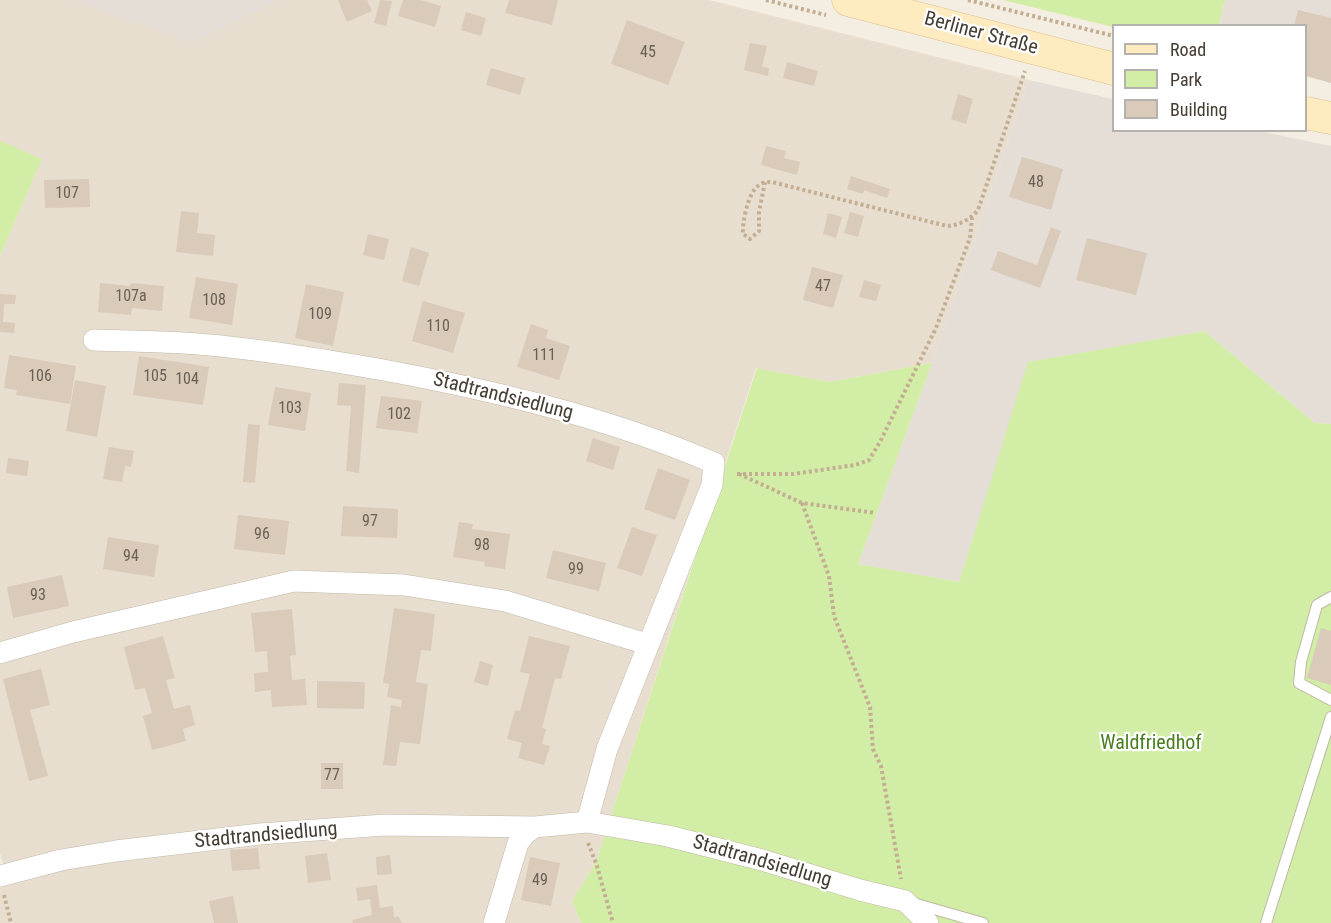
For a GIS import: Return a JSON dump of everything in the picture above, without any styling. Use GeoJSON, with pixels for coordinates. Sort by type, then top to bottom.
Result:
{"type":"FeatureCollection","features":[{"type":"Feature","properties":{"kind":"main road","name":"Berliner Straße"},"geometry":{"type":"LineString","coordinates":[[849,0],[1112,69]]}},
{"type":"Feature","properties":{"kind":"main road"},"geometry":{"type":"LineString","coordinates":[[1307,112],[1331,118]]}},
{"type":"Feature","properties":{"kind":"street","name":"Stadtrandsiedlung"},"geometry":{"type":"LineString","coordinates":[[94,340],[196,344],[291,354],[449,382],[567,411],[714,463]]}},
{"type":"Feature","properties":{"kind":"street"},"geometry":{"type":"LineString","coordinates":[[583,823],[607,748],[712,485],[714,463]]}},
{"type":"Feature","properties":{"kind":"street"},"geometry":{"type":"LineString","coordinates":[[0,653],[84,630],[294,581],[404,585],[506,601],[647,644]]}},
{"type":"Feature","properties":{"kind":"street","name":"Stadtrandsiedlung"},"geometry":{"type":"LineString","coordinates":[[1,882],[61,860],[260,834],[385,825],[535,827],[583,823],[668,836],[762,860],[860,890],[904,900]]}},
{"type":"Feature","properties":{"kind":"street"},"geometry":{"type":"LineString","coordinates":[[494,923],[518,843],[535,827]]}},
{"type":"Feature","properties":{"kind":"street"},"geometry":{"type":"LineString","coordinates":[[904,900],[928,923]]}},
{"type":"Feature","properties":{"kind":"lane"},"geometry":{"type":"LineString","coordinates":[[1331,597],[1317,605],[1301,662],[1299,683],[1331,699]]}},
{"type":"Feature","properties":{"kind":"lane"},"geometry":{"type":"LineString","coordinates":[[1266,923],[1331,717]]}},
{"type":"Feature","properties":{"kind":"lane"},"geometry":{"type":"LineString","coordinates":[[904,900],[983,923]]}},
{"type":"Feature","properties":{"kind":"path"},"geometry":{"type":"LineString","coordinates":[[968,0],[1112,36]]}},
{"type":"Feature","properties":{"kind":"path"},"geometry":{"type":"LineString","coordinates":[[765,182],[759,212],[759,231],[750,238],[743,234],[742,223],[753,191],[765,182],[947,226],[972,218],[978,210],[1033,48]]}},
{"type":"Feature","properties":{"kind":"path"},"geometry":{"type":"LineString","coordinates":[[738,474],[793,474],[855,465],[869,460],[936,328],[970,238],[972,218]]}},
{"type":"Feature","properties":{"kind":"path"},"geometry":{"type":"LineString","coordinates":[[714,463],[802,503],[876,513]]}},
{"type":"Feature","properties":{"kind":"path"},"geometry":{"type":"LineString","coordinates":[[802,503],[829,576],[834,616],[870,707],[873,750],[881,766],[904,900]]}},
{"type":"Feature","properties":{"kind":"path"},"geometry":{"type":"LineString","coordinates":[[583,823],[613,923]]}},
{"type":"Feature","properties":{"kind":"path"},"geometry":{"type":"LineString","coordinates":[[1,882],[11,923]]}},
{"type":"Feature","properties":{"kind":"shaded area"},"geometry":{"type":"Polygon","coordinates":[[[0,0],[709,0],[1029,80],[932,363],[829,382],[756,368],[596,862],[572,901],[581,923],[0,923],[0,880],[6,876],[0,853],[0,256],[38,168],[0,151],[0,0]]]}},
{"type":"Feature","properties":{"kind":"shaded area"},"geometry":{"type":"Polygon","coordinates":[[[72,0],[274,0],[274,3],[193,43],[72,0]]]}},
{"type":"Feature","properties":{"kind":"shaded area"},"geometry":{"type":"Polygon","coordinates":[[[1225,0],[1331,0],[1331,81],[1307,75],[1307,24],[1219,24],[1225,0]]]}},
{"type":"Feature","properties":{"kind":"shaded area"},"geometry":{"type":"Polygon","coordinates":[[[1029,80],[1112,99],[1112,132],[1264,132],[1331,146],[1331,424],[1315,423],[1204,331],[1029,362],[959,582],[858,564],[932,363],[1029,80]]]}},
{"type":"Feature","properties":{"kind":"green space"},"geometry":{"type":"Polygon","coordinates":[[[1003,0],[1225,0],[1219,24],[1112,24],[1112,27],[1003,0]]]}},
{"type":"Feature","properties":{"kind":"green space"},"geometry":{"type":"Polygon","coordinates":[[[0,141],[42,159],[0,256],[0,141]]]}},
{"type":"Feature","properties":{"kind":"green space","name":"Waldfriedhof"},"geometry":{"type":"Polygon","coordinates":[[[1204,331],[1315,423],[1331,424],[1331,923],[581,923],[572,901],[596,862],[757,368],[829,382],[932,363],[858,564],[959,582],[1028,362],[1204,331]]]}},
{"type":"Feature","properties":{"kind":"building"},"geometry":{"type":"Polygon","coordinates":[[[338,0],[367,0],[372,11],[347,22],[338,0]]]}},
{"type":"Feature","properties":{"kind":"building"},"geometry":{"type":"Polygon","coordinates":[[[380,0],[392,1],[386,26],[374,23],[380,0]]]}},
{"type":"Feature","properties":{"kind":"building"},"geometry":{"type":"Polygon","coordinates":[[[403,0],[421,0],[441,6],[435,27],[398,16],[403,0]]]}},
{"type":"Feature","properties":{"kind":"building"},"geometry":{"type":"Polygon","coordinates":[[[509,0],[558,0],[552,25],[505,13],[509,0]]]}},
{"type":"Feature","properties":{"kind":"building"},"geometry":{"type":"Polygon","coordinates":[[[1298,10],[1331,18],[1331,83],[1307,76],[1307,24],[1294,24],[1298,10]]]}},
{"type":"Feature","properties":{"kind":"building"},"geometry":{"type":"Polygon","coordinates":[[[466,12],[486,18],[481,36],[461,30],[466,12]]]}},
{"type":"Feature","properties":{"kind":"building"},"geometry":{"type":"Polygon","coordinates":[[[627,20],[685,42],[668,85],[611,64],[627,20]]]}},
{"type":"Feature","properties":{"kind":"building"},"geometry":{"type":"Polygon","coordinates":[[[750,43],[767,46],[762,67],[769,68],[768,76],[744,70],[750,43]]]}},
{"type":"Feature","properties":{"kind":"building"},"geometry":{"type":"Polygon","coordinates":[[[787,62],[818,71],[814,86],[783,78],[787,62]]]}},
{"type":"Feature","properties":{"kind":"building"},"geometry":{"type":"Polygon","coordinates":[[[491,68],[525,78],[520,95],[486,85],[491,68]]]}},
{"type":"Feature","properties":{"kind":"building"},"geometry":{"type":"Polygon","coordinates":[[[958,94],[973,99],[966,124],[951,119],[958,94]]]}},
{"type":"Feature","properties":{"kind":"building"},"geometry":{"type":"Polygon","coordinates":[[[766,146],[786,151],[784,158],[800,162],[797,175],[761,165],[766,146]]]}},
{"type":"Feature","properties":{"kind":"building"},"geometry":{"type":"Polygon","coordinates":[[[1022,157],[1063,169],[1051,210],[1009,197],[1022,157]]]}},
{"type":"Feature","properties":{"kind":"building"},"geometry":{"type":"Polygon","coordinates":[[[851,176],[890,189],[887,198],[864,190],[863,194],[847,189],[851,176]]]}},
{"type":"Feature","properties":{"kind":"building"},"geometry":{"type":"Polygon","coordinates":[[[89,179],[90,207],[45,208],[44,180],[89,179]]]}},
{"type":"Feature","properties":{"kind":"building"},"geometry":{"type":"Polygon","coordinates":[[[181,211],[199,213],[197,233],[215,235],[213,256],[176,252],[181,211]]]}},
{"type":"Feature","properties":{"kind":"building"},"geometry":{"type":"Polygon","coordinates":[[[850,212],[864,216],[858,237],[844,233],[850,212]]]}},
{"type":"Feature","properties":{"kind":"building"},"geometry":{"type":"Polygon","coordinates":[[[828,213],[842,217],[836,238],[823,234],[828,213]]]}},
{"type":"Feature","properties":{"kind":"building"},"geometry":{"type":"Polygon","coordinates":[[[1051,227],[1061,231],[1040,288],[991,270],[998,251],[1037,265],[1051,227]]]}},
{"type":"Feature","properties":{"kind":"building"},"geometry":{"type":"Polygon","coordinates":[[[368,234],[389,239],[384,260],[363,255],[368,234]]]}},
{"type":"Feature","properties":{"kind":"building"},"geometry":{"type":"Polygon","coordinates":[[[1087,238],[1147,253],[1136,295],[1076,280],[1087,238]]]}},
{"type":"Feature","properties":{"kind":"building"},"geometry":{"type":"Polygon","coordinates":[[[411,247],[429,253],[419,286],[402,281],[411,247]]]}},
{"type":"Feature","properties":{"kind":"building"},"geometry":{"type":"Polygon","coordinates":[[[812,267],[843,275],[833,308],[803,300],[812,267]]]}},
{"type":"Feature","properties":{"kind":"building"},"geometry":{"type":"Polygon","coordinates":[[[196,277],[238,284],[232,325],[189,318],[196,277]]]}},
{"type":"Feature","properties":{"kind":"building"},"geometry":{"type":"Polygon","coordinates":[[[864,280],[881,285],[876,301],[859,297],[864,280]]]}},
{"type":"Feature","properties":{"kind":"building"},"geometry":{"type":"Polygon","coordinates":[[[100,283],[164,286],[162,311],[132,308],[131,315],[98,312],[100,283]]]}},
{"type":"Feature","properties":{"kind":"building"},"geometry":{"type":"Polygon","coordinates":[[[306,284],[344,292],[333,346],[295,338],[306,284]]]}},
{"type":"Feature","properties":{"kind":"building"},"geometry":{"type":"Polygon","coordinates":[[[0,294],[16,295],[15,304],[4,304],[3,322],[15,323],[14,333],[0,332],[0,294]]]}},
{"type":"Feature","properties":{"kind":"building"},"geometry":{"type":"Polygon","coordinates":[[[423,301],[465,313],[453,353],[412,341],[423,301]]]}},
{"type":"Feature","properties":{"kind":"building"},"geometry":{"type":"Polygon","coordinates":[[[531,324],[548,330],[546,338],[570,346],[559,380],[517,367],[531,324]]]}},
{"type":"Feature","properties":{"kind":"building"},"geometry":{"type":"Polygon","coordinates":[[[9,355],[76,366],[70,404],[16,395],[17,390],[4,388],[9,355]]]}},
{"type":"Feature","properties":{"kind":"building"},"geometry":{"type":"Polygon","coordinates":[[[139,356],[209,367],[203,405],[133,395],[139,356]]]}},
{"type":"Feature","properties":{"kind":"building"},"geometry":{"type":"Polygon","coordinates":[[[75,380],[106,386],[97,437],[66,431],[75,380]]]}},
{"type":"Feature","properties":{"kind":"building"},"geometry":{"type":"Polygon","coordinates":[[[339,383],[366,385],[359,473],[346,471],[351,406],[337,405],[339,383]]]}},
{"type":"Feature","properties":{"kind":"building"},"geometry":{"type":"Polygon","coordinates":[[[275,387],[311,393],[305,431],[268,425],[275,387]]]}},
{"type":"Feature","properties":{"kind":"building"},"geometry":{"type":"Polygon","coordinates":[[[381,396],[422,401],[417,433],[376,428],[381,396]]]}},
{"type":"Feature","properties":{"kind":"building"},"geometry":{"type":"Polygon","coordinates":[[[248,424],[260,425],[255,483],[243,482],[248,424]]]}},
{"type":"Feature","properties":{"kind":"building"},"geometry":{"type":"Polygon","coordinates":[[[593,438],[620,447],[613,470],[586,461],[593,438]]]}},
{"type":"Feature","properties":{"kind":"building"},"geometry":{"type":"Polygon","coordinates":[[[109,447],[134,451],[131,467],[125,466],[122,482],[103,479],[109,447]]]}},
{"type":"Feature","properties":{"kind":"building"},"geometry":{"type":"Polygon","coordinates":[[[8,458],[29,461],[27,476],[6,473],[8,458]]]}},
{"type":"Feature","properties":{"kind":"building"},"geometry":{"type":"Polygon","coordinates":[[[658,468],[690,480],[675,520],[644,509],[658,468]]]}},
{"type":"Feature","properties":{"kind":"building"},"geometry":{"type":"Polygon","coordinates":[[[343,506],[398,509],[397,538],[341,536],[343,506]]]}},
{"type":"Feature","properties":{"kind":"building"},"geometry":{"type":"Polygon","coordinates":[[[238,515],[289,521],[285,555],[234,549],[238,515]]]}},
{"type":"Feature","properties":{"kind":"building"},"geometry":{"type":"Polygon","coordinates":[[[459,522],[473,524],[472,529],[510,534],[505,569],[484,566],[485,562],[453,557],[459,522]]]}},
{"type":"Feature","properties":{"kind":"building"},"geometry":{"type":"Polygon","coordinates":[[[632,527],[657,535],[642,576],[617,568],[632,527]]]}},
{"type":"Feature","properties":{"kind":"building"},"geometry":{"type":"Polygon","coordinates":[[[108,537],[159,545],[154,577],[103,569],[108,537]]]}},
{"type":"Feature","properties":{"kind":"building"},"geometry":{"type":"Polygon","coordinates":[[[553,550],[606,563],[599,591],[546,578],[553,550]]]}},
{"type":"Feature","properties":{"kind":"building"},"geometry":{"type":"Polygon","coordinates":[[[62,575],[69,606],[13,618],[7,587],[62,575]]]}},
{"type":"Feature","properties":{"kind":"building"},"geometry":{"type":"Polygon","coordinates":[[[394,608],[435,614],[431,651],[421,650],[416,682],[428,684],[420,744],[400,742],[396,766],[383,765],[391,705],[401,707],[402,700],[387,697],[389,684],[383,683],[394,608]]]}},
{"type":"Feature","properties":{"kind":"building"},"geometry":{"type":"Polygon","coordinates":[[[292,609],[296,655],[290,656],[292,680],[305,679],[307,705],[272,707],[271,690],[255,692],[254,673],[268,672],[267,651],[255,652],[251,613],[292,609]]]}},
{"type":"Feature","properties":{"kind":"building"},"geometry":{"type":"Polygon","coordinates":[[[1321,628],[1331,631],[1331,685],[1307,678],[1321,628]]]}},
{"type":"Feature","properties":{"kind":"building"},"geometry":{"type":"Polygon","coordinates":[[[163,636],[175,678],[166,680],[174,709],[190,705],[195,725],[183,729],[186,741],[152,750],[143,716],[152,713],[145,688],[135,690],[124,647],[163,636]]]}},
{"type":"Feature","properties":{"kind":"building"},"geometry":{"type":"Polygon","coordinates":[[[529,636],[570,646],[561,679],[555,678],[542,728],[546,729],[542,744],[550,746],[544,765],[518,758],[522,743],[507,739],[515,710],[520,711],[530,674],[520,672],[529,636]]]}},
{"type":"Feature","properties":{"kind":"building"},"geometry":{"type":"Polygon","coordinates":[[[480,661],[493,665],[488,686],[474,682],[480,661]]]}},
{"type":"Feature","properties":{"kind":"building"},"geometry":{"type":"Polygon","coordinates":[[[41,669],[50,705],[30,710],[48,776],[29,781],[3,679],[41,669]]]}},
{"type":"Feature","properties":{"kind":"building"},"geometry":{"type":"Polygon","coordinates":[[[317,681],[365,682],[364,709],[317,708],[317,681]]]}},
{"type":"Feature","properties":{"kind":"building"},"geometry":{"type":"Polygon","coordinates":[[[321,763],[343,763],[343,789],[321,789],[321,763]]]}},
{"type":"Feature","properties":{"kind":"building"},"geometry":{"type":"Polygon","coordinates":[[[258,848],[260,869],[232,871],[230,850],[258,848]]]}},
{"type":"Feature","properties":{"kind":"building"},"geometry":{"type":"Polygon","coordinates":[[[327,853],[331,880],[308,883],[305,856],[327,853]]]}},
{"type":"Feature","properties":{"kind":"building"},"geometry":{"type":"Polygon","coordinates":[[[390,855],[392,874],[377,875],[376,857],[390,855]]]}},
{"type":"Feature","properties":{"kind":"building"},"geometry":{"type":"Polygon","coordinates":[[[530,857],[560,863],[551,906],[521,900],[530,857]]]}},
{"type":"Feature","properties":{"kind":"building"},"geometry":{"type":"Polygon","coordinates":[[[377,885],[380,908],[393,906],[394,918],[398,916],[402,923],[353,923],[352,920],[372,915],[370,899],[358,901],[356,888],[377,885]]]}},
{"type":"Feature","properties":{"kind":"building"},"geometry":{"type":"Polygon","coordinates":[[[233,896],[238,923],[214,923],[209,901],[233,896]]]}}]}
